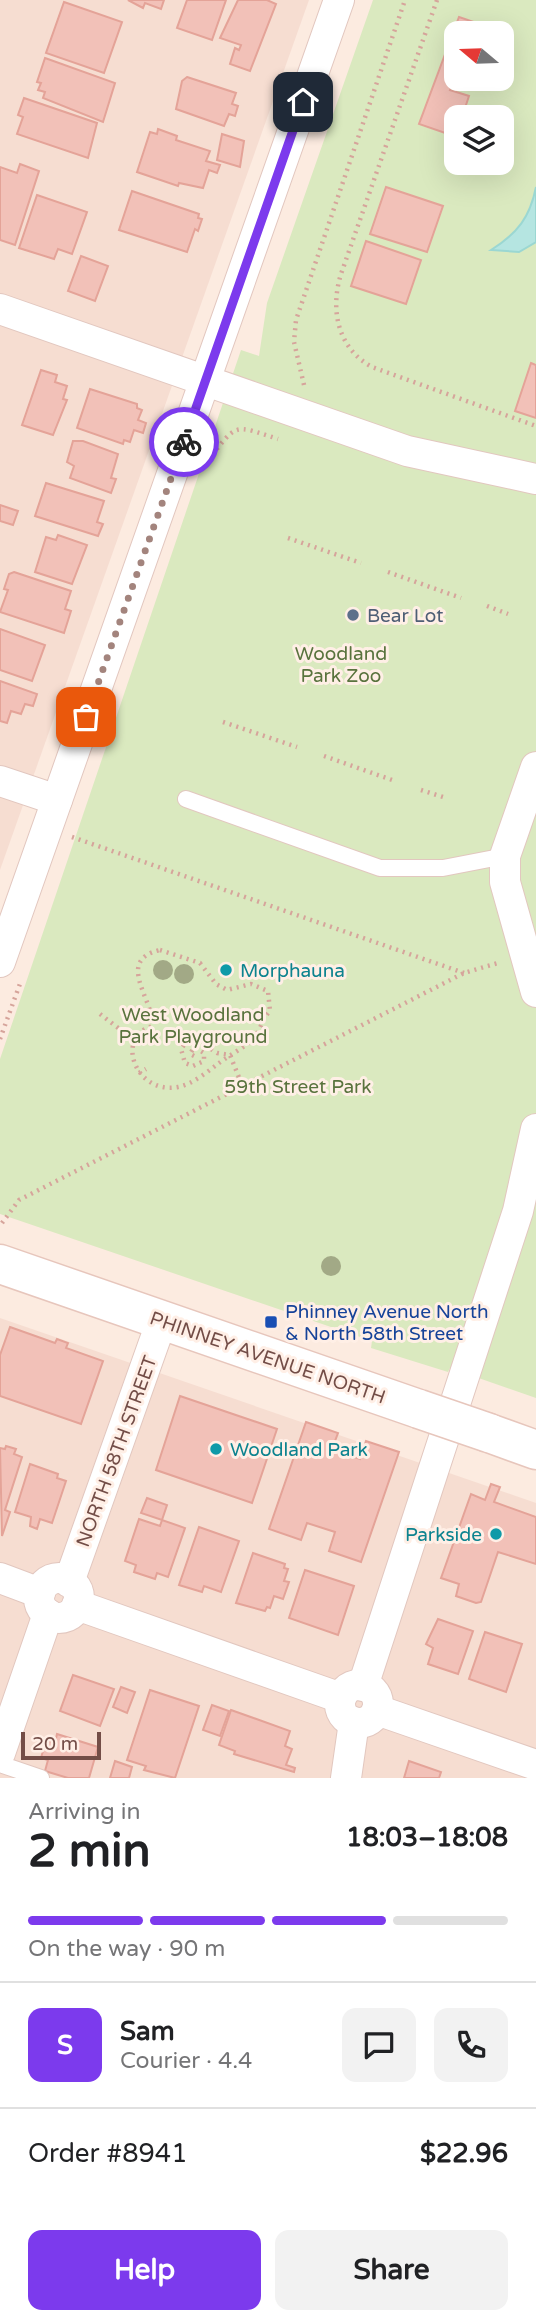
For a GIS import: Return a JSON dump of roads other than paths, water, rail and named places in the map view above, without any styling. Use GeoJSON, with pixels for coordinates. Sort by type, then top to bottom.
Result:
{"type":"FeatureCollection","features":[{"type":"Feature","properties":{"kind":"street"},"geometry":{"type":"LineString","coordinates":[[0,962],[339,0]]}},
{"type":"Feature","properties":{"kind":"street"},"geometry":{"type":"LineString","coordinates":[[0,309],[407,452],[536,479]]}},
{"type":"Feature","properties":{"kind":"street"},"geometry":{"type":"LineString","coordinates":[[536,767],[505,856],[505,881],[536,992]]}},
{"type":"Feature","properties":{"kind":"street"},"geometry":{"type":"LineString","coordinates":[[0,781],[57,800]]}},
{"type":"Feature","properties":{"kind":"street"},"geometry":{"type":"LineString","coordinates":[[346,1778],[359,1704],[518,1210],[536,1129]]}},
{"type":"Feature","properties":{"kind":"street","name":"PHINNEY AVENUE NORTH"},"geometry":{"type":"LineString","coordinates":[[0,1264],[536,1450]]}},
{"type":"Feature","properties":{"kind":"street","name":"NORTH 58TH STREET"},"geometry":{"type":"LineString","coordinates":[[73,1593],[162,1320]]}},
{"type":"Feature","properties":{"kind":"street"},"geometry":{"type":"LineString","coordinates":[[0,1578],[66,1617],[73,1593],[359,1704],[536,1765]]}},
{"type":"Feature","properties":{"kind":"street"},"geometry":{"type":"LineString","coordinates":[[0,1753],[44,1604]]}},
{"type":"Feature","properties":{"kind":"lane"},"geometry":{"type":"LineString","coordinates":[[186,799],[380,868],[443,869],[505,856]]}},
{"type":"Feature","properties":{"kind":"lane"},"geometry":{"type":"LineString","coordinates":[[0,1764],[41,1778]]}},
{"type":"Feature","properties":{"kind":"water"},"geometry":{"type":"Polygon","coordinates":[[[536,187],[536,242],[519,252],[491,250],[516,231],[526,216],[536,187]]]}},
{"type":"Feature","properties":{"kind":"place","name":"Bear Lot"},"geometry":{"type":"Point","coordinates":[353,615]}},
{"type":"Feature","properties":{"kind":"place","name":"Morphauna"},"geometry":{"type":"Point","coordinates":[226,970]}},
{"type":"Feature","properties":{"kind":"place","name":"Phinney Avenue North & North 58th Street"},"geometry":{"type":"Point","coordinates":[271,1322]}},
{"type":"Feature","properties":{"kind":"place","name":"Woodland Park"},"geometry":{"type":"Point","coordinates":[216,1449]}},
{"type":"Feature","properties":{"kind":"place","name":"Parkside"},"geometry":{"type":"Point","coordinates":[496,1534]}},
{"type":"Feature","properties":{"kind":"park label","name":"Woodland Park Zoo"},"geometry":{"type":"Point","coordinates":[341,664]}},
{"type":"Feature","properties":{"kind":"park label","name":"West Woodland Park Playground"},"geometry":{"type":"Point","coordinates":[193,1025]}},
{"type":"Feature","properties":{"kind":"park label","name":"59th Street Park"},"geometry":{"type":"Point","coordinates":[298,1086]}}]}
